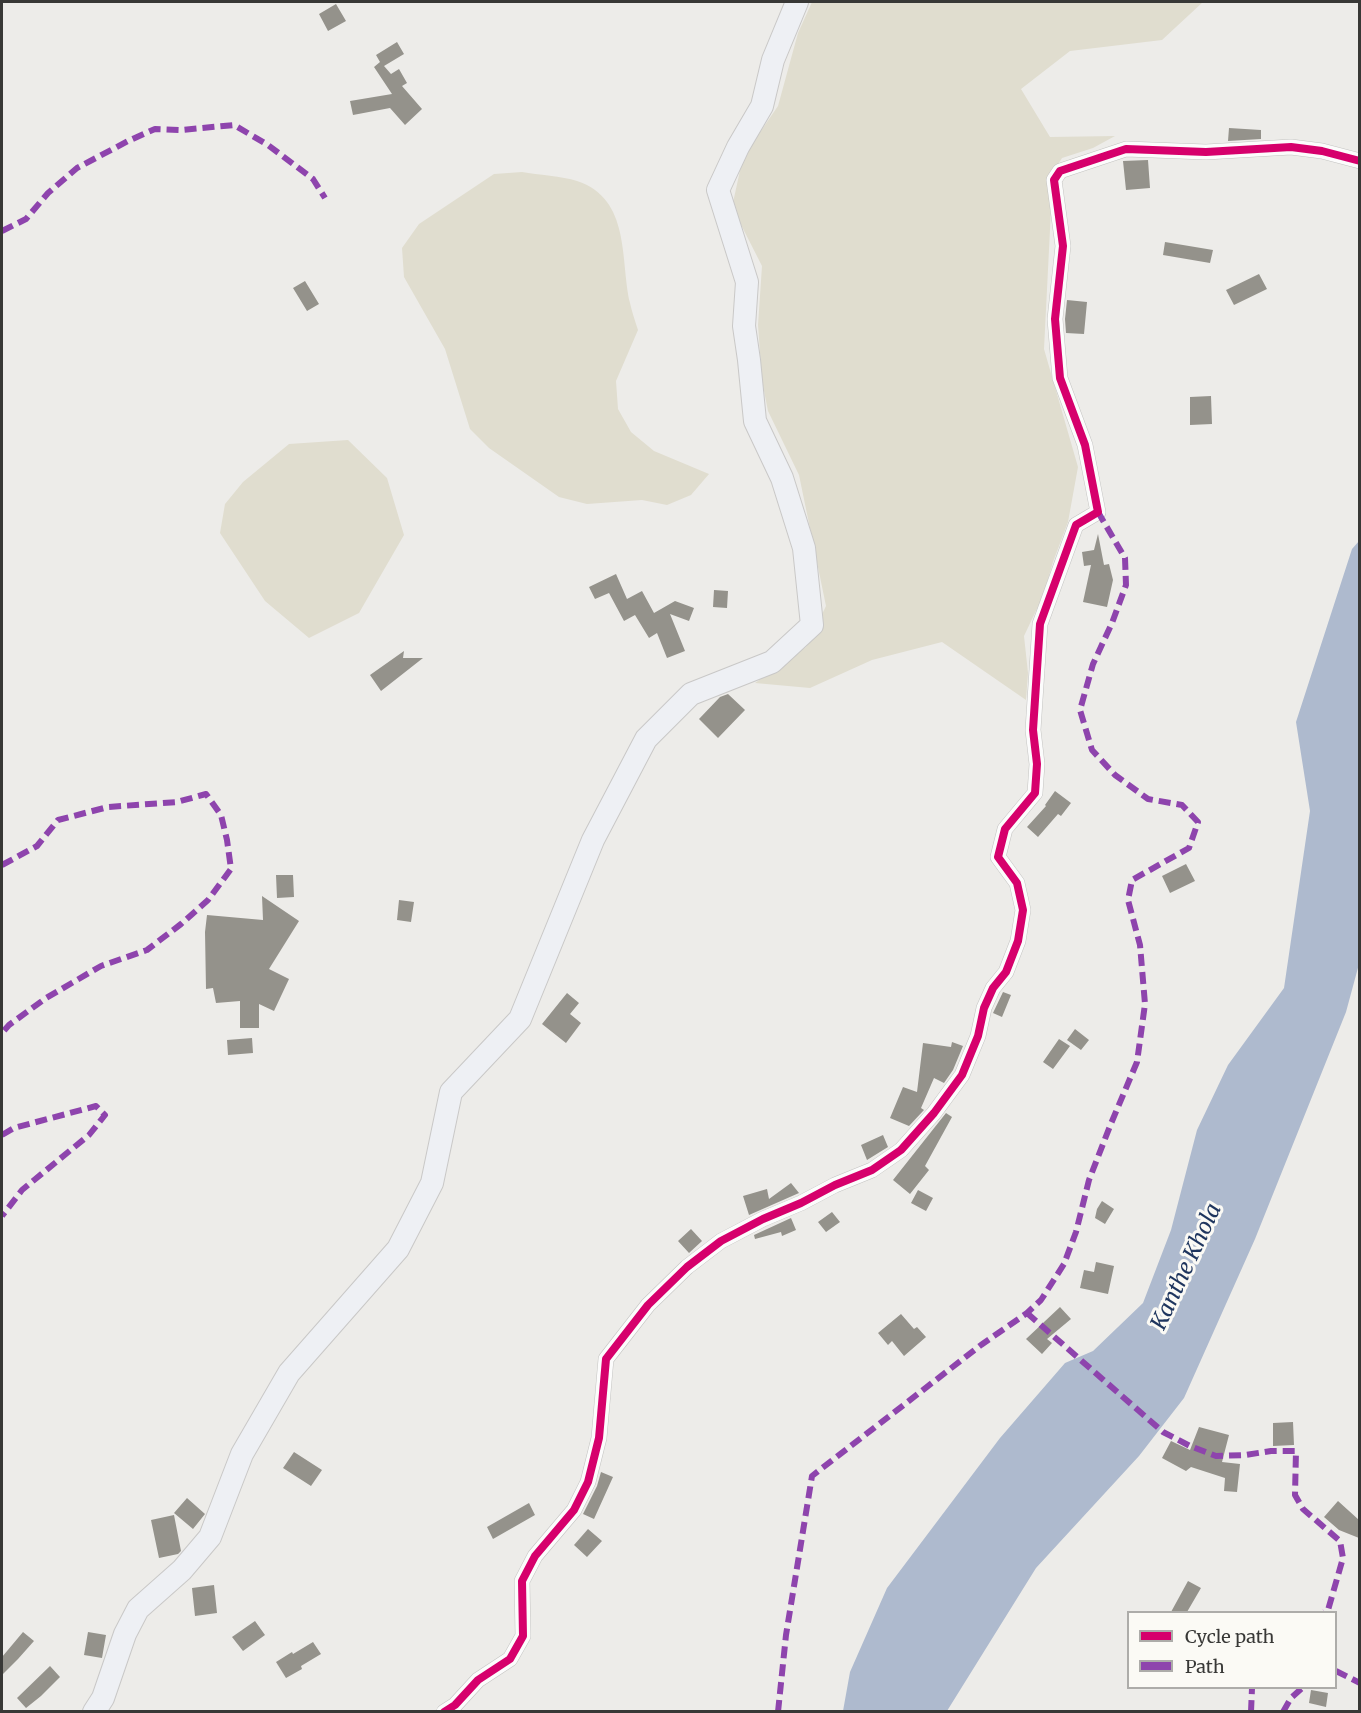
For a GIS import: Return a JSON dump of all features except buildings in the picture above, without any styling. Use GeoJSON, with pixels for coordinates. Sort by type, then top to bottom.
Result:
{"type":"FeatureCollection","features":[{"type":"Feature","properties":{"kind":"main road"},"geometry":{"type":"LineString","coordinates":[[94,1712],[103,1698],[125,1634],[138,1609],[182,1570],[210,1537],[242,1454],[289,1373],[398,1249],[432,1183],[451,1092],[520,1019],[593,840],[646,739],[691,694],[772,662],[812,625],[804,548],[782,478],[755,421],[744,326],[747,282],[718,190],[738,147],[762,106],[773,60],[797,2]]}},
{"type":"Feature","properties":{"kind":"street"},"geometry":{"type":"LineString","coordinates":[[444,1712],[478,1680],[510,1659],[523,1636],[522,1581],[535,1556],[574,1510],[588,1482],[599,1438],[606,1359],[648,1305],[687,1267],[721,1241],[835,1185],[872,1170],[902,1150],[934,1113],[962,1075],[978,1036],[984,1008],[993,988],[1006,972],[1018,942],[1023,910],[1017,883],[999,857],[1005,829],[1035,793],[1037,764],[1033,730],[1040,624],[1076,525],[1098,512],[1085,445],[1060,378],[1055,319],[1063,246],[1054,180],[1060,171],[1126,149],[1206,152],[1291,147],[1359,161]]}},
{"type":"Feature","properties":{"kind":"shaded area"},"geometry":{"type":"Polygon","coordinates":[[[812,2],[1203,2],[1162,40],[1070,51],[1021,89],[1050,137],[1115,136],[1093,148],[1062,158],[1050,177],[1051,210],[1044,349],[1078,467],[1068,522],[1043,596],[1024,636],[1028,673],[1026,700],[942,642],[872,660],[810,688],[755,683],[806,647],[826,606],[799,475],[768,411],[762,381],[758,325],[762,266],[732,207],[743,157],[778,106],[798,33],[812,2]]]}},
{"type":"Feature","properties":{"kind":"shaded area"},"geometry":{"type":"Polygon","coordinates":[[[522,172],[577,181],[594,190],[607,201],[615,216],[620,232],[630,303],[638,330],[616,381],[618,409],[631,432],[654,451],[709,474],[691,495],[667,505],[642,500],[587,504],[559,497],[489,448],[470,429],[445,349],[404,277],[402,248],[419,224],[494,174],[522,172]]]}},
{"type":"Feature","properties":{"kind":"shaded area"},"geometry":{"type":"Polygon","coordinates":[[[348,440],[387,478],[404,535],[359,613],[309,638],[265,601],[220,533],[225,504],[243,482],[289,444],[348,440]]]}},
{"type":"Feature","properties":{"kind":"water","name":"Kanthe Khola"},"geometry":{"type":"Polygon","coordinates":[[[1359,541],[1359,964],[1346,1012],[1255,1239],[1184,1398],[1139,1456],[1036,1568],[947,1711],[843,1711],[850,1672],[887,1588],[1000,1438],[1065,1363],[1093,1351],[1143,1303],[1171,1230],[1197,1130],[1228,1065],[1284,988],[1310,811],[1296,722],[1352,549],[1359,541]]]}},
{"type":"Feature","properties":{"kind":"marked path"},"geometry":{"type":"LineString","coordinates":[[2,231],[26,219],[48,193],[77,168],[155,129],[181,130],[234,125],[268,145],[313,179],[325,198]]}},
{"type":"Feature","properties":{"kind":"marked path"},"geometry":{"type":"LineString","coordinates":[[778,1712],[786,1635],[812,1476],[1041,1300],[1064,1264],[1076,1232],[1089,1180],[1137,1062],[1145,1004],[1140,945],[1128,900],[1132,880],[1189,848],[1198,822],[1182,805],[1148,799],[1115,775],[1092,750],[1080,710],[1093,664],[1126,585],[1125,558],[1098,512]]}},
{"type":"Feature","properties":{"kind":"marked path"},"geometry":{"type":"LineString","coordinates":[[2,865],[37,846],[58,820],[108,807],[177,802],[206,794],[221,815],[231,869],[208,900],[147,950],[101,966],[46,998],[9,1025],[2,1033]]}},
{"type":"Feature","properties":{"kind":"marked path"},"geometry":{"type":"LineString","coordinates":[[2,1135],[14,1128],[96,1106],[105,1115],[89,1135],[22,1190],[2,1216]]}},
{"type":"Feature","properties":{"kind":"marked path"},"geometry":{"type":"LineString","coordinates":[[1027,1313],[1163,1432],[1190,1446],[1216,1456],[1296,1451],[1295,1495],[1303,1509],[1340,1541],[1343,1558],[1326,1611]]}},
{"type":"Feature","properties":{"kind":"marked path"},"geometry":{"type":"LineString","coordinates":[[1337,1672],[1360,1683]]}},
{"type":"Feature","properties":{"kind":"marked path"},"geometry":{"type":"LineString","coordinates":[[1251,1712],[1252,1689]]}},
{"type":"Feature","properties":{"kind":"marked path"},"geometry":{"type":"LineString","coordinates":[[1283,1712],[1291,1698],[1301,1689]]}},
{"type":"Feature","properties":{"kind":"cycle path"},"geometry":{"type":"LineString","coordinates":[[444,1712],[455,1705],[478,1680],[510,1659],[523,1636],[522,1581],[535,1556],[574,1510],[588,1482],[599,1438],[606,1359],[648,1305],[687,1267],[721,1241],[835,1185],[872,1170],[901,1150],[934,1113],[962,1075],[978,1036],[984,1008],[993,988],[1006,972],[1018,941],[1023,910],[1017,883],[998,857],[1005,829],[1035,793],[1037,764],[1033,730],[1040,624],[1076,525],[1098,512],[1085,445],[1060,378],[1055,319],[1063,246],[1054,180],[1060,171],[1126,149],[1206,152],[1291,147],[1322,151],[1360,161]]}}]}
